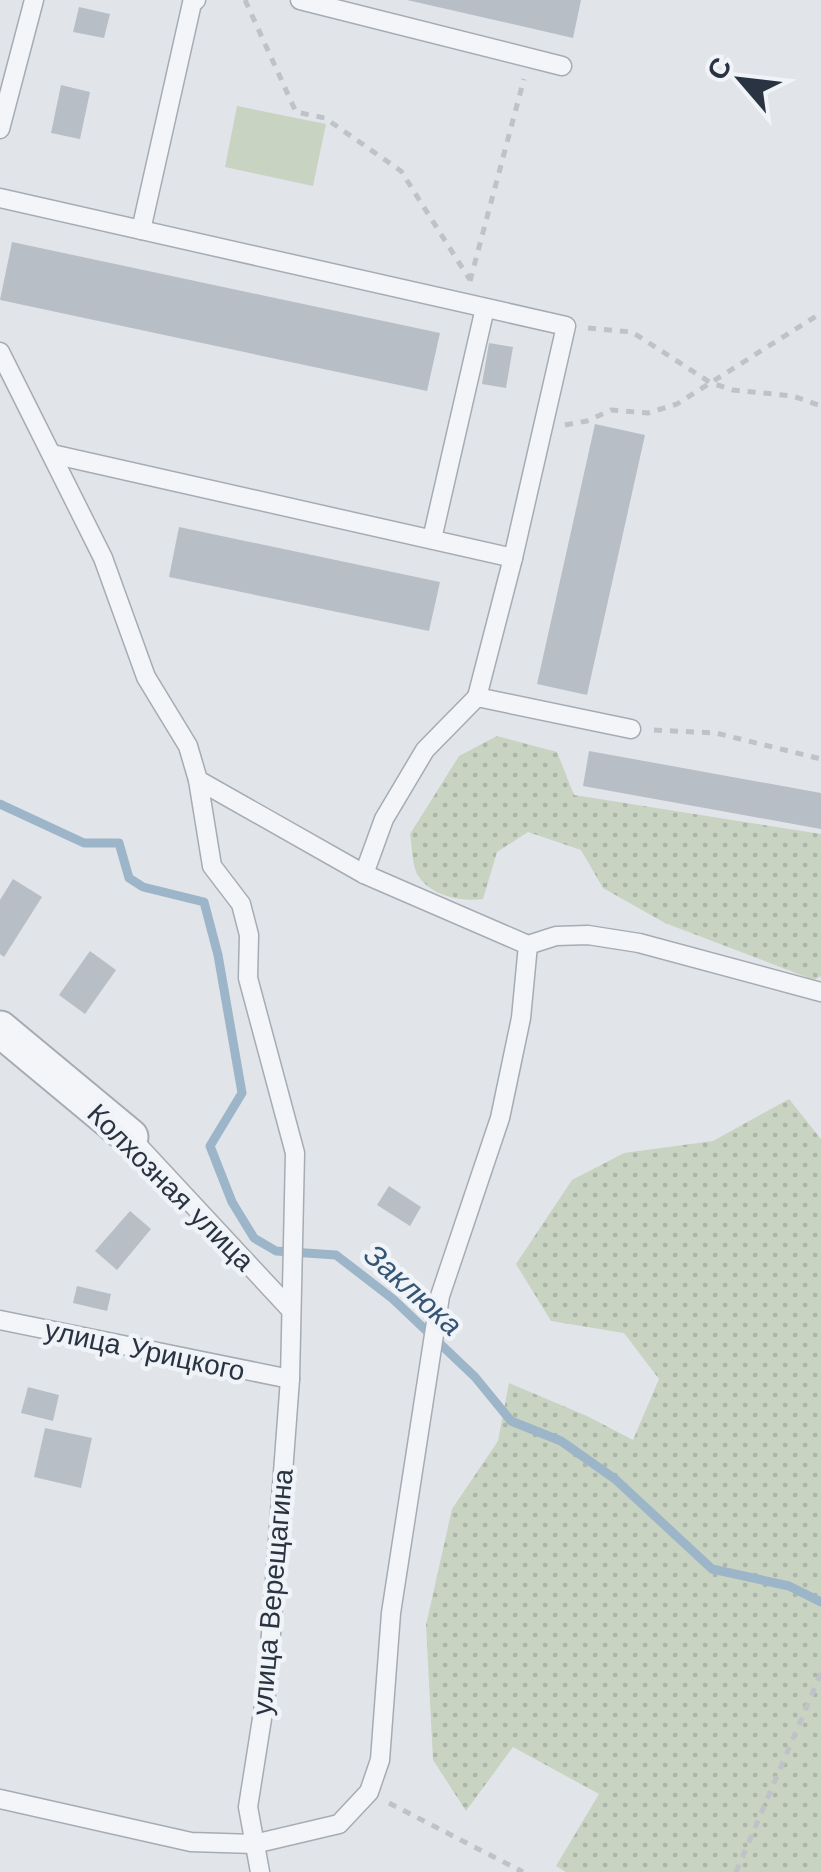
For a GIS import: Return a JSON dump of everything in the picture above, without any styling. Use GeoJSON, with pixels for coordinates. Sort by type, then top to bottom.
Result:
{"type":"FeatureCollection","features":[{"type":"Feature","properties":{"kind":"street","name":"Колхозная улица"},"geometry":{"type":"LineString","coordinates":[[0,1029],[130,1137]]}},
{"type":"Feature","properties":{"kind":"lane"},"geometry":{"type":"LineString","coordinates":[[0,129],[34,0]]}},
{"type":"Feature","properties":{"kind":"lane"},"geometry":{"type":"LineString","coordinates":[[300,0],[562,66]]}},
{"type":"Feature","properties":{"kind":"lane"},"geometry":{"type":"LineString","coordinates":[[141,230],[189,1]]}},
{"type":"Feature","properties":{"kind":"lane"},"geometry":{"type":"LineString","coordinates":[[0,198],[566,326],[478,697],[425,750],[384,819],[364,874]]}},
{"type":"Feature","properties":{"kind":"lane"},"geometry":{"type":"LineString","coordinates":[[432,539],[485,308]]}},
{"type":"Feature","properties":{"kind":"lane","name":"улица Верещагина"},"geometry":{"type":"LineString","coordinates":[[0,352],[103,558],[146,677],[188,746],[198,780],[212,866],[241,904],[248,935],[248,978],[295,1152],[290,1379],[267,1688],[248,1806],[260,1872]]}},
{"type":"Feature","properties":{"kind":"lane"},"geometry":{"type":"LineString","coordinates":[[52,454],[514,558]]}},
{"type":"Feature","properties":{"kind":"lane"},"geometry":{"type":"LineString","coordinates":[[478,697],[631,729]]}},
{"type":"Feature","properties":{"kind":"lane"},"geometry":{"type":"LineString","coordinates":[[198,780],[364,874],[528,945],[556,936],[588,935],[639,944],[821,992]]}},
{"type":"Feature","properties":{"kind":"lane"},"geometry":{"type":"LineString","coordinates":[[0,1799],[190,1842],[254,1844],[339,1824],[369,1792],[380,1760],[391,1613],[440,1296],[500,1118],[521,1018],[528,945]]}},
{"type":"Feature","properties":{"kind":"lane","name":"Колхозная улица"},"geometry":{"type":"LineString","coordinates":[[130,1137],[291,1310]]}},
{"type":"Feature","properties":{"kind":"lane","name":"улица Урицкого"},"geometry":{"type":"LineString","coordinates":[[0,1320],[290,1379]]}},
{"type":"Feature","properties":{"kind":"path"},"geometry":{"type":"LineString","coordinates":[[245,0],[296,112],[326,118],[401,171],[470,280]]}},
{"type":"Feature","properties":{"kind":"path"},"geometry":{"type":"LineString","coordinates":[[464,303],[530,58]]}},
{"type":"Feature","properties":{"kind":"path"},"geometry":{"type":"LineString","coordinates":[[542,428],[587,421],[611,410],[648,413],[677,404],[821,313]]}},
{"type":"Feature","properties":{"kind":"path"},"geometry":{"type":"LineString","coordinates":[[566,326],[632,332],[711,384],[792,396],[821,406]]}},
{"type":"Feature","properties":{"kind":"path"},"geometry":{"type":"LineString","coordinates":[[631,729],[716,732],[821,759]]}},
{"type":"Feature","properties":{"kind":"path"},"geometry":{"type":"LineString","coordinates":[[736,1872],[821,1672]]}},
{"type":"Feature","properties":{"kind":"path"},"geometry":{"type":"LineString","coordinates":[[369,1792],[523,1872]]}},
{"type":"Feature","properties":{"kind":"green space"},"geometry":{"type":"Polygon","coordinates":[[[237,106],[326,124],[313,186],[225,167],[237,106]]]}},
{"type":"Feature","properties":{"kind":"green space"},"geometry":{"type":"Polygon","coordinates":[[[497,736],[557,752],[574,795],[821,834],[821,976],[814,980],[665,923],[603,888],[581,850],[528,832],[497,852],[483,899],[456,898],[430,888],[415,870],[410,834],[459,756],[497,736]]]}},
{"type":"Feature","properties":{"kind":"green space"},"geometry":{"type":"Polygon","coordinates":[[[789,1099],[821,1139],[821,1872],[566,1872],[556,1866],[599,1794],[513,1747],[466,1811],[433,1760],[426,1625],[452,1509],[498,1441],[509,1383],[633,1440],[659,1379],[624,1333],[551,1321],[516,1264],[572,1180],[624,1153],[713,1141],[789,1099]]]}},
{"type":"Feature","properties":{"kind":"building"},"geometry":{"type":"Polygon","coordinates":[[[407,0],[581,0],[573,38],[407,0]]]}},
{"type":"Feature","properties":{"kind":"building"},"geometry":{"type":"Polygon","coordinates":[[[79,7],[110,14],[104,38],[73,32],[79,7]]]}},
{"type":"Feature","properties":{"kind":"building"},"geometry":{"type":"Polygon","coordinates":[[[61,85],[90,92],[80,139],[51,133],[61,85]]]}},
{"type":"Feature","properties":{"kind":"building"},"geometry":{"type":"Polygon","coordinates":[[[12,242],[440,333],[427,391],[0,300],[12,242]]]}},
{"type":"Feature","properties":{"kind":"building"},"geometry":{"type":"Polygon","coordinates":[[[489,343],[513,347],[506,388],[482,384],[489,343]]]}},
{"type":"Feature","properties":{"kind":"building"},"geometry":{"type":"Polygon","coordinates":[[[595,424],[645,435],[587,695],[537,684],[595,424]]]}},
{"type":"Feature","properties":{"kind":"building"},"geometry":{"type":"Polygon","coordinates":[[[179,527],[440,582],[429,631],[169,577],[179,527]]]}},
{"type":"Feature","properties":{"kind":"building"},"geometry":{"type":"Polygon","coordinates":[[[589,751],[821,793],[821,829],[583,786],[589,751]]]}},
{"type":"Feature","properties":{"kind":"building"},"geometry":{"type":"Polygon","coordinates":[[[13,879],[42,897],[4,957],[0,954],[0,900],[13,879]]]}},
{"type":"Feature","properties":{"kind":"building"},"geometry":{"type":"Polygon","coordinates":[[[90,951],[116,970],[85,1014],[59,995],[90,951]]]}},
{"type":"Feature","properties":{"kind":"building"},"geometry":{"type":"Polygon","coordinates":[[[389,1186],[421,1207],[410,1226],[377,1205],[389,1186]]]}},
{"type":"Feature","properties":{"kind":"building"},"geometry":{"type":"Polygon","coordinates":[[[130,1211],[151,1229],[117,1270],[95,1251],[130,1211]]]}},
{"type":"Feature","properties":{"kind":"building"},"geometry":{"type":"Polygon","coordinates":[[[77,1286],[111,1294],[107,1311],[73,1303],[77,1286]]]}},
{"type":"Feature","properties":{"kind":"building"},"geometry":{"type":"Polygon","coordinates":[[[28,1387],[59,1395],[53,1421],[21,1413],[28,1387]]]}},
{"type":"Feature","properties":{"kind":"building"},"geometry":{"type":"Polygon","coordinates":[[[45,1428],[92,1438],[81,1488],[34,1477],[45,1428]]]}},
{"type":"Feature","properties":{"kind":"waterway","name":"Заклюка"},"geometry":{"type":"LineString","coordinates":[[0,804],[84,843],[119,843],[129,878],[143,887],[204,902],[218,955],[242,1093],[210,1146],[232,1202],[254,1238],[276,1251],[336,1255],[393,1299],[475,1377],[511,1421],[561,1441],[615,1479],[712,1569],[789,1586],[821,1602]]}}]}
